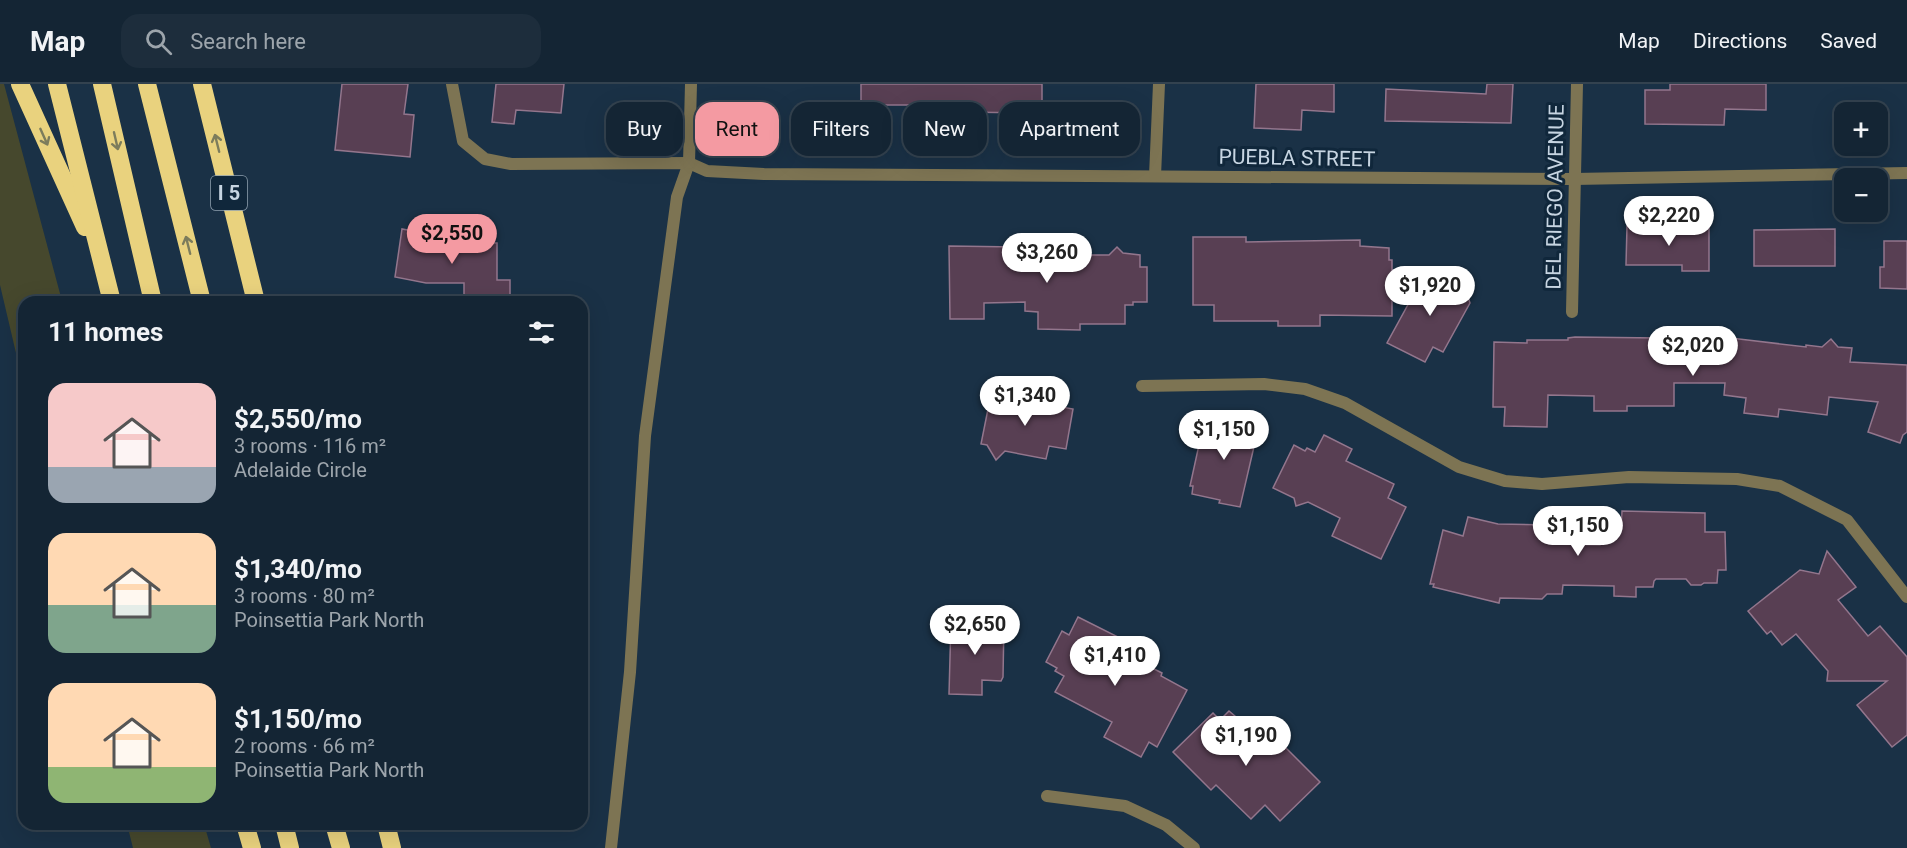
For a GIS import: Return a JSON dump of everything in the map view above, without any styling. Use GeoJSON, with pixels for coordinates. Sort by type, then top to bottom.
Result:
{"type":"FeatureCollection","features":[{"type":"Feature","properties":{"kind":"highway"},"geometry":{"type":"LineString","coordinates":[[20,84],[104,270]]}},
{"type":"Feature","properties":{"kind":"highway"},"geometry":{"type":"LineString","coordinates":[[57,84],[110,296]]}},
{"type":"Feature","properties":{"kind":"highway"},"geometry":{"type":"LineString","coordinates":[[102,84],[152,296]]}},
{"type":"Feature","properties":{"kind":"highway"},"geometry":{"type":"LineString","coordinates":[[147,84],[200,296]]}},
{"type":"Feature","properties":{"kind":"highway","name":"I 5"},"geometry":{"type":"LineString","coordinates":[[202,84],[255,296]]}},
{"type":"Feature","properties":{"kind":"highway"},"geometry":{"type":"LineString","coordinates":[[247,830],[252,848]]}},
{"type":"Feature","properties":{"kind":"highway"},"geometry":{"type":"LineString","coordinates":[[286,830],[290,848]]}},
{"type":"Feature","properties":{"kind":"highway"},"geometry":{"type":"LineString","coordinates":[[336,830],[341,848]]}},
{"type":"Feature","properties":{"kind":"highway"},"geometry":{"type":"LineString","coordinates":[[388,830],[392,848]]}},
{"type":"Feature","properties":{"kind":"street","name":"PUEBLA STREET"},"geometry":{"type":"LineString","coordinates":[[452,84],[464,141],[485,159],[511,164],[689,164],[707,171],[764,174],[1574,179],[1907,173]]}},
{"type":"Feature","properties":{"kind":"street"},"geometry":{"type":"LineString","coordinates":[[611,848],[630,672],[645,436],[677,197],[689,164],[691,84]]}},
{"type":"Feature","properties":{"kind":"street"},"geometry":{"type":"LineString","coordinates":[[1155,176],[1159,84]]}},
{"type":"Feature","properties":{"kind":"street","name":"DEL RIEGO AVENUE"},"geometry":{"type":"LineString","coordinates":[[1572,312],[1577,84]]}},
{"type":"Feature","properties":{"kind":"street"},"geometry":{"type":"LineString","coordinates":[[1142,386],[1264,384],[1305,389],[1345,403],[1458,467],[1505,481],[1542,484],[1629,477],[1737,479],[1780,486],[1847,520],[1907,597]]}},
{"type":"Feature","properties":{"kind":"street"},"geometry":{"type":"LineString","coordinates":[[1047,796],[1125,806],[1166,825],[1194,848]]}},
{"type":"Feature","properties":{"kind":"green space"},"geometry":{"type":"Polygon","coordinates":[[[0,84],[4,84],[61,296],[18,296],[18,362],[0,285],[0,84]]]}},
{"type":"Feature","properties":{"kind":"green space"},"geometry":{"type":"Polygon","coordinates":[[[128,830],[206,830],[211,848],[133,848],[128,830]]]}},
{"type":"Feature","properties":{"kind":"building"},"geometry":{"type":"Polygon","coordinates":[[[342,84],[408,84],[404,114],[414,115],[410,157],[335,150],[342,84]]]}},
{"type":"Feature","properties":{"kind":"building"},"geometry":{"type":"Polygon","coordinates":[[[496,84],[564,84],[561,113],[516,110],[514,124],[492,122],[496,84]]]}},
{"type":"Feature","properties":{"kind":"building"},"geometry":{"type":"Polygon","coordinates":[[[861,84],[1042,84],[1042,102],[999,102],[999,112],[987,112],[987,102],[903,102],[903,105],[891,105],[891,102],[861,102],[861,84]]]}},
{"type":"Feature","properties":{"kind":"building"},"geometry":{"type":"Polygon","coordinates":[[[1256,84],[1334,84],[1334,112],[1302,110],[1301,130],[1254,128],[1256,84]]]}},
{"type":"Feature","properties":{"kind":"building"},"geometry":{"type":"Polygon","coordinates":[[[1487,84],[1513,84],[1511,123],[1385,121],[1386,89],[1486,94],[1487,84]]]}},
{"type":"Feature","properties":{"kind":"building"},"geometry":{"type":"Polygon","coordinates":[[[1670,84],[1766,84],[1766,110],[1725,109],[1724,125],[1645,124],[1645,90],[1670,90],[1670,84]]]}},
{"type":"Feature","properties":{"kind":"building"},"geometry":{"type":"Polygon","coordinates":[[[1627,226],[1709,227],[1709,271],[1682,271],[1682,265],[1626,265],[1627,226]]]}},
{"type":"Feature","properties":{"kind":"building"},"geometry":{"type":"Polygon","coordinates":[[[419,227],[442,231],[440,242],[497,243],[497,280],[510,280],[510,296],[464,296],[464,283],[426,283],[395,277],[402,229],[418,232],[419,227]]]}},
{"type":"Feature","properties":{"kind":"building"},"geometry":{"type":"Polygon","coordinates":[[[1835,229],[1835,266],[1754,266],[1754,230],[1835,229]]]}},
{"type":"Feature","properties":{"kind":"building"},"geometry":{"type":"Polygon","coordinates":[[[1193,237],[1246,237],[1246,242],[1360,240],[1360,246],[1389,248],[1389,260],[1392,260],[1392,316],[1320,315],[1320,326],[1278,326],[1278,321],[1214,321],[1214,305],[1193,305],[1193,237]]]}},
{"type":"Feature","properties":{"kind":"building"},"geometry":{"type":"Polygon","coordinates":[[[1884,241],[1907,241],[1907,289],[1880,288],[1880,267],[1884,267],[1884,241]]]}},
{"type":"Feature","properties":{"kind":"building"},"geometry":{"type":"Polygon","coordinates":[[[949,246],[1080,248],[1080,255],[1109,255],[1117,247],[1123,253],[1140,255],[1140,267],[1147,267],[1147,302],[1133,302],[1133,305],[1125,305],[1125,324],[1080,324],[1080,330],[1038,329],[1038,312],[1025,311],[1025,302],[984,303],[984,319],[950,319],[949,246]]]}},
{"type":"Feature","properties":{"kind":"building"},"geometry":{"type":"Polygon","coordinates":[[[1427,270],[1466,291],[1470,303],[1443,352],[1433,347],[1425,362],[1387,343],[1427,270]]]}},
{"type":"Feature","properties":{"kind":"building"},"geometry":{"type":"Polygon","coordinates":[[[1663,333],[1689,333],[1689,349],[1730,349],[1731,338],[1806,347],[1806,345],[1822,347],[1831,339],[1838,347],[1852,348],[1850,362],[1907,365],[1907,432],[1900,443],[1868,432],[1878,402],[1829,397],[1827,415],[1779,409],[1778,417],[1744,413],[1746,398],[1724,395],[1725,383],[1674,383],[1674,406],[1627,406],[1627,411],[1594,411],[1594,396],[1548,395],[1547,427],[1504,426],[1505,407],[1493,407],[1494,342],[1527,343],[1527,340],[1568,340],[1568,338],[1575,337],[1659,338],[1663,333]]]}},
{"type":"Feature","properties":{"kind":"building"},"geometry":{"type":"Polygon","coordinates":[[[991,394],[1073,409],[1066,449],[1049,446],[1046,459],[1005,451],[996,460],[987,445],[981,444],[991,394]]]}},
{"type":"Feature","properties":{"kind":"building"},"geometry":{"type":"Polygon","coordinates":[[[1217,417],[1259,425],[1240,507],[1192,494],[1193,486],[1190,486],[1202,431],[1214,433],[1217,417]]]}},
{"type":"Feature","properties":{"kind":"building"},"geometry":{"type":"Polygon","coordinates":[[[1324,435],[1352,449],[1346,461],[1394,484],[1388,498],[1406,507],[1381,559],[1332,536],[1340,518],[1308,502],[1296,506],[1294,498],[1273,488],[1294,445],[1305,451],[1307,448],[1315,452],[1324,435]]]}},
{"type":"Feature","properties":{"kind":"building"},"geometry":{"type":"Polygon","coordinates":[[[1622,511],[1705,513],[1705,532],[1725,532],[1726,570],[1718,570],[1717,583],[1691,585],[1686,579],[1656,579],[1653,587],[1636,587],[1636,597],[1614,596],[1614,586],[1563,585],[1562,594],[1547,594],[1542,599],[1500,598],[1499,603],[1433,587],[1434,584],[1430,584],[1443,530],[1463,536],[1468,517],[1498,524],[1549,525],[1549,544],[1600,545],[1601,530],[1621,531],[1622,511]]]}},
{"type":"Feature","properties":{"kind":"building"},"geometry":{"type":"Polygon","coordinates":[[[1827,551],[1856,587],[1838,600],[1868,636],[1880,626],[1907,657],[1907,735],[1892,747],[1857,705],[1887,681],[1827,681],[1828,671],[1796,634],[1782,645],[1771,631],[1767,634],[1748,611],[1800,570],[1819,574],[1827,551]]]}},
{"type":"Feature","properties":{"kind":"building"},"geometry":{"type":"Polygon","coordinates":[[[1078,617],[1120,638],[1114,649],[1162,673],[1161,676],[1187,690],[1157,747],[1149,742],[1141,757],[1104,737],[1112,722],[1055,692],[1064,676],[1055,671],[1057,668],[1046,662],[1062,631],[1069,635],[1078,617]]]}},
{"type":"Feature","properties":{"kind":"building"},"geometry":{"type":"Polygon","coordinates":[[[951,621],[1004,622],[1003,677],[1001,681],[982,680],[982,695],[949,694],[951,621]]]}},
{"type":"Feature","properties":{"kind":"building"},"geometry":{"type":"Polygon","coordinates":[[[1229,711],[1248,727],[1248,733],[1269,754],[1280,742],[1320,782],[1280,821],[1265,805],[1251,819],[1216,785],[1211,790],[1173,752],[1213,713],[1220,720],[1229,711]]]}}]}
